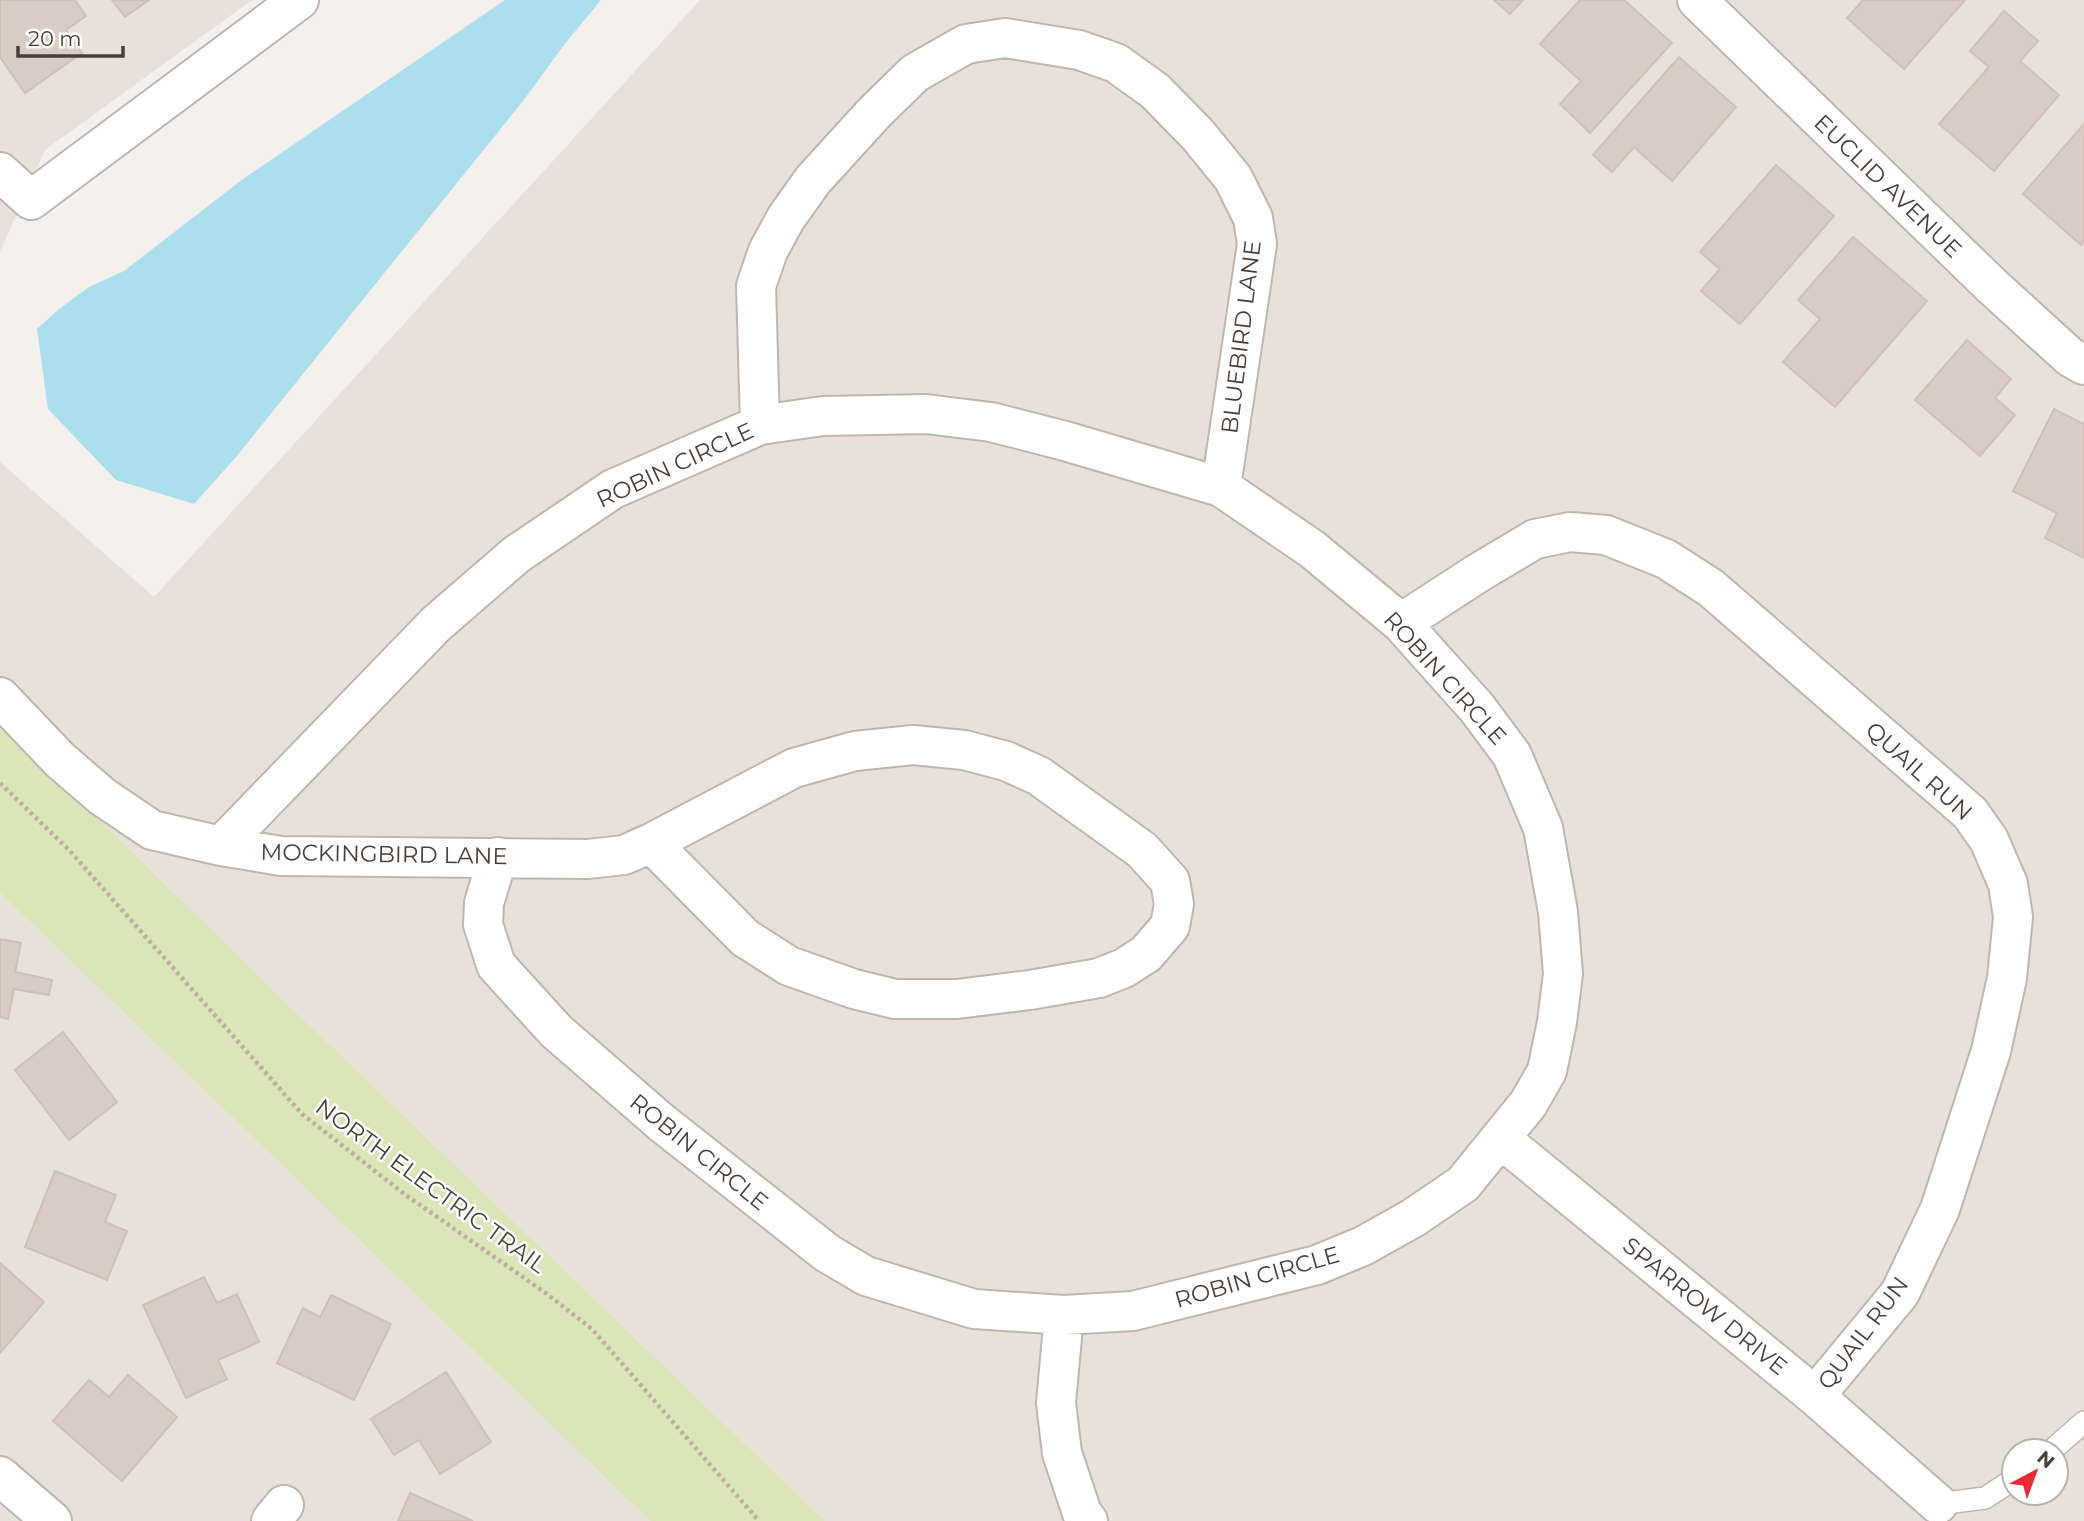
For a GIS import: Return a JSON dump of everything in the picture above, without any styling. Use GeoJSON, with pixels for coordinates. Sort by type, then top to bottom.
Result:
{"type":"FeatureCollection","features":[{"type":"Feature","properties":{"kind":"street"},"geometry":{"type":"LineString","coordinates":[[0,172],[32,200],[299,0]]}},
{"type":"Feature","properties":{"kind":"street","name":"EUCLID AVENUE"},"geometry":{"type":"LineString","coordinates":[[1697,0],[1992,286],[2070,357],[2084,365]]}},
{"type":"Feature","properties":{"kind":"street","name":"BLUEBIRD LANE"},"geometry":{"type":"LineString","coordinates":[[760,425],[756,286],[768,251],[786,218],[813,180],[915,73],[966,44],[1004,38],[1079,50],[1116,64],[1155,91],[1198,135],[1233,178],[1253,218],[1256,244],[1221,487]]}},
{"type":"Feature","properties":{"kind":"street","name":"ROBIN CIRCLE"},"geometry":{"type":"LineString","coordinates":[[221,846],[436,624],[517,554],[613,489],[760,425],[823,416],[926,414],[991,422],[1221,487],[1312,549],[1401,623],[1477,708],[1512,755],[1543,828],[1558,912],[1563,974],[1557,1022],[1547,1071],[1528,1104],[1501,1139],[1462,1184],[1413,1219],[1363,1246],[1317,1265],[1133,1311],[1064,1315],[974,1310],[866,1276],[827,1253],[672,1131],[556,1031],[496,965],[483,924],[484,904],[498,857]]}},
{"type":"Feature","properties":{"kind":"street","name":"QUAIL RUN"},"geometry":{"type":"LineString","coordinates":[[1401,623],[1535,539],[1570,532],[1606,535],[1666,559],[1712,589],[1970,813],[1989,840],[2008,884],[2012,917],[2007,978],[1992,1051],[1940,1209],[1900,1293],[1815,1396]]}},
{"type":"Feature","properties":{"kind":"street","name":"MOCKINGBIRD LANE"},"geometry":{"type":"LineString","coordinates":[[0,697],[60,760],[113,804],[152,830],[281,856],[588,859],[624,855],[794,768],[855,751],[878,748],[913,745],[964,750],[1006,761],[1039,776],[1142,850],[1170,881],[1174,904],[1170,926],[1146,954],[1124,968],[1099,978],[957,999],[895,999],[854,989],[789,966],[745,938],[651,843]]}},
{"type":"Feature","properties":{"kind":"street","name":"SPARROW DRIVE"},"geometry":{"type":"LineString","coordinates":[[1501,1139],[1815,1396],[1938,1504]]}},
{"type":"Feature","properties":{"kind":"street"},"geometry":{"type":"LineString","coordinates":[[1064,1315],[1056,1403],[1062,1453],[1082,1513],[1088,1521]]}},
{"type":"Feature","properties":{"kind":"street"},"geometry":{"type":"LineString","coordinates":[[0,1476],[52,1521]]}},
{"type":"Feature","properties":{"kind":"lane"},"geometry":{"type":"LineString","coordinates":[[2067,1437],[2084,1422]]}},
{"type":"Feature","properties":{"kind":"lane"},"geometry":{"type":"LineString","coordinates":[[1938,1504],[1985,1499],[2000,1489]]}},
{"type":"Feature","properties":{"kind":"path","name":"NORTH ELECTRIC TRAIL"},"geometry":{"type":"LineString","coordinates":[[0,783],[69,850],[302,1114],[403,1193],[547,1294],[592,1329],[759,1521]]}},
{"type":"Feature","properties":{"kind":"shaded area"},"geometry":{"type":"Polygon","coordinates":[[[0,0],[252,0],[45,150],[0,252],[0,0]]]}},
{"type":"Feature","properties":{"kind":"shaded area"},"geometry":{"type":"Polygon","coordinates":[[[700,0],[2084,0],[2084,1521],[825,1521],[275,992],[0,722],[0,462],[154,597],[700,0]]]}},
{"type":"Feature","properties":{"kind":"shaded area"},"geometry":{"type":"Polygon","coordinates":[[[0,893],[650,1521],[0,1521],[0,893]]]}},
{"type":"Feature","properties":{"kind":"green space"},"geometry":{"type":"Polygon","coordinates":[[[0,722],[275,992],[825,1521],[650,1521],[0,893],[0,722]]]}},
{"type":"Feature","properties":{"kind":"water"},"geometry":{"type":"Polygon","coordinates":[[[505,0],[601,0],[236,457],[194,504],[116,480],[48,409],[37,329],[89,287],[124,271],[243,179],[505,0]]]}},
{"type":"Feature","properties":{"kind":"building"},"geometry":{"type":"Polygon","coordinates":[[[0,0],[75,0],[86,16],[66,30],[82,53],[25,93],[0,57],[0,0]]]}},
{"type":"Feature","properties":{"kind":"building"},"geometry":{"type":"Polygon","coordinates":[[[112,0],[149,0],[125,17],[112,0]]]}},
{"type":"Feature","properties":{"kind":"building"},"geometry":{"type":"Polygon","coordinates":[[[1494,0],[1523,0],[1510,14],[1494,0]]]}},
{"type":"Feature","properties":{"kind":"building"},"geometry":{"type":"Polygon","coordinates":[[[1580,0],[1624,0],[1672,43],[1590,133],[1560,104],[1581,81],[1540,44],[1580,0]]]}},
{"type":"Feature","properties":{"kind":"building"},"geometry":{"type":"Polygon","coordinates":[[[1863,0],[1965,0],[1904,69],[1847,18],[1863,0]]]}},
{"type":"Feature","properties":{"kind":"building"},"geometry":{"type":"Polygon","coordinates":[[[2004,11],[2038,41],[2020,61],[2059,95],[1994,171],[1939,124],[1989,67],[1970,51],[2004,11]]]}},
{"type":"Feature","properties":{"kind":"building"},"geometry":{"type":"Polygon","coordinates":[[[1679,57],[1736,107],[1672,181],[1634,147],[1612,172],[1593,155],[1679,57]]]}},
{"type":"Feature","properties":{"kind":"building"},"geometry":{"type":"Polygon","coordinates":[[[2084,124],[2084,241],[2081,245],[2023,194],[2084,124]]]}},
{"type":"Feature","properties":{"kind":"building"},"geometry":{"type":"Polygon","coordinates":[[[1776,165],[1834,216],[1740,324],[1701,291],[1720,269],[1700,252],[1776,165]]]}},
{"type":"Feature","properties":{"kind":"building"},"geometry":{"type":"Polygon","coordinates":[[[1853,237],[1927,301],[1835,407],[1783,362],[1820,319],[1798,300],[1853,237]]]}},
{"type":"Feature","properties":{"kind":"building"},"geometry":{"type":"Polygon","coordinates":[[[1967,340],[2011,379],[1995,398],[2015,415],[1980,456],[1915,400],[1967,340]]]}},
{"type":"Feature","properties":{"kind":"building"},"geometry":{"type":"Polygon","coordinates":[[[2054,409],[2084,424],[2084,558],[2045,538],[2057,513],[2013,491],[2054,409]]]}},
{"type":"Feature","properties":{"kind":"building"},"geometry":{"type":"Polygon","coordinates":[[[0,939],[21,943],[15,972],[52,980],[49,995],[14,989],[8,1019],[0,1017],[0,939]]]}},
{"type":"Feature","properties":{"kind":"building"},"geometry":{"type":"Polygon","coordinates":[[[63,1032],[117,1102],[69,1140],[15,1070],[63,1032]]]}},
{"type":"Feature","properties":{"kind":"building"},"geometry":{"type":"Polygon","coordinates":[[[55,1171],[116,1195],[105,1222],[127,1231],[107,1280],[25,1247],[55,1171]]]}},
{"type":"Feature","properties":{"kind":"building"},"geometry":{"type":"Polygon","coordinates":[[[0,1263],[44,1302],[0,1353],[0,1263]]]}},
{"type":"Feature","properties":{"kind":"building"},"geometry":{"type":"Polygon","coordinates":[[[204,1277],[217,1303],[237,1294],[259,1342],[218,1360],[227,1379],[186,1398],[143,1305],[204,1277]]]}},
{"type":"Feature","properties":{"kind":"building"},"geometry":{"type":"Polygon","coordinates":[[[331,1295],[391,1324],[354,1400],[277,1363],[303,1308],[320,1317],[331,1295]]]}},
{"type":"Feature","properties":{"kind":"building"},"geometry":{"type":"Polygon","coordinates":[[[446,1372],[491,1442],[440,1474],[419,1440],[394,1455],[371,1419],[446,1372]]]}},
{"type":"Feature","properties":{"kind":"building"},"geometry":{"type":"Polygon","coordinates":[[[128,1375],[177,1417],[122,1481],[53,1421],[89,1380],[109,1397],[128,1375]]]}},
{"type":"Feature","properties":{"kind":"building"},"geometry":{"type":"Polygon","coordinates":[[[410,1493],[473,1521],[398,1521],[410,1493]]]}}]}
